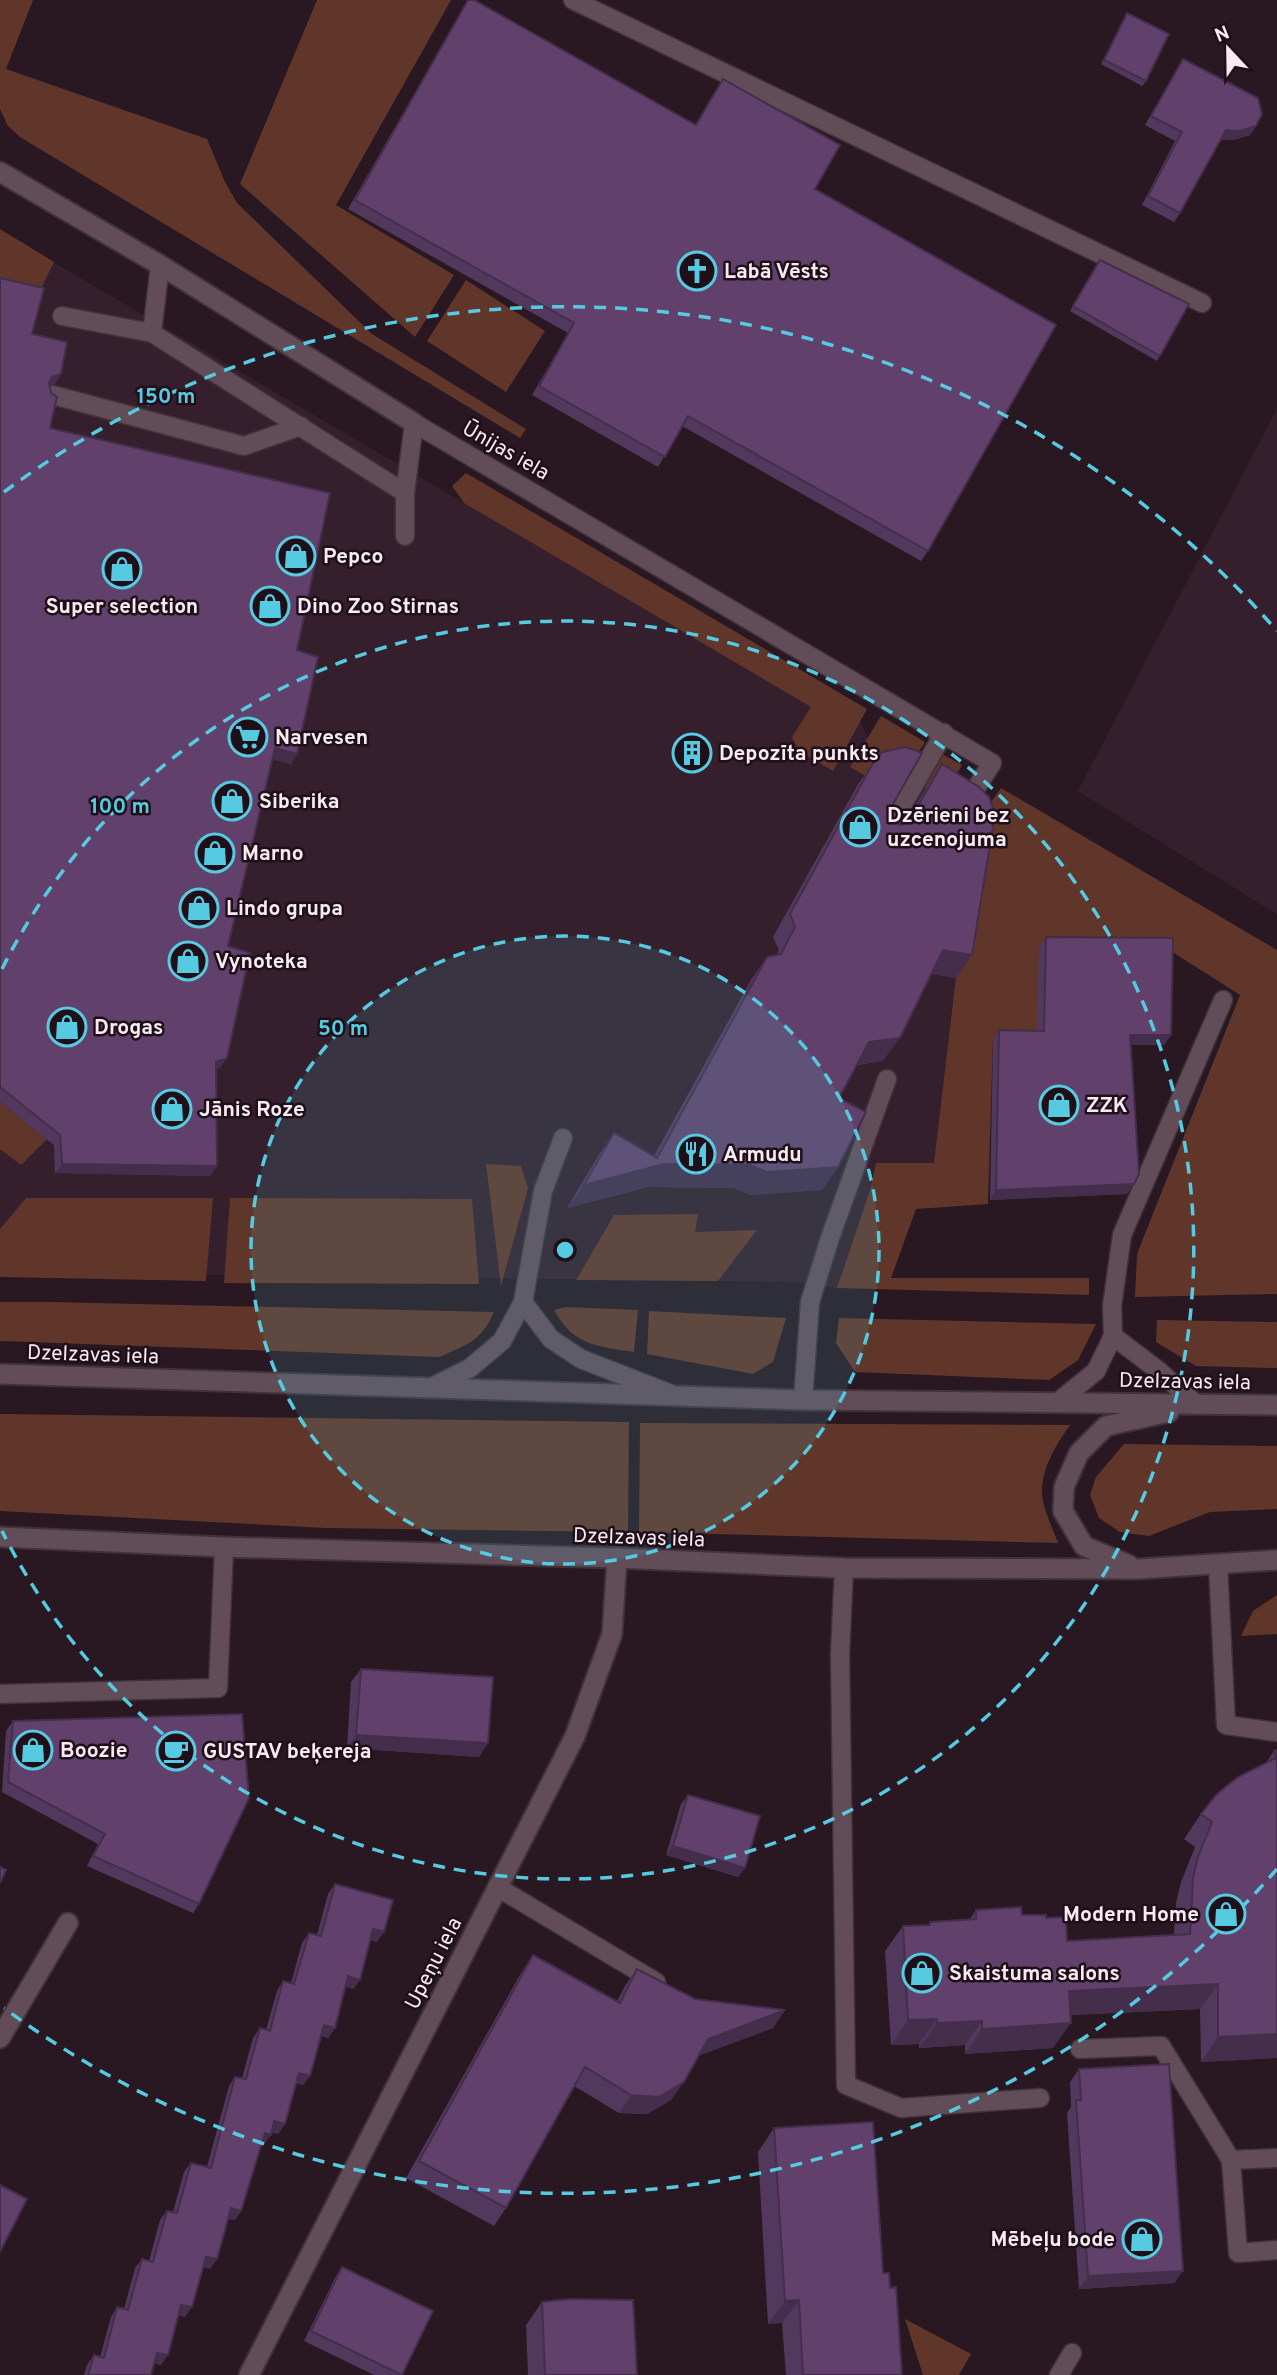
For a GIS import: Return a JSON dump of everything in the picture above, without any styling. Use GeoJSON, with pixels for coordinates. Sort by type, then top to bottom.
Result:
{"type":"FeatureCollection","features":[{"type":"Feature","properties":{"kind":"main road","name":"Ūnijas iela"},"geometry":{"type":"LineString","coordinates":[[0,172],[160,265],[414,423]]}},
{"type":"Feature","properties":{"kind":"main road","name":"Dzelzavas iela"},"geometry":{"type":"LineString","coordinates":[[0,1374],[803,1399],[1277,1405]]}},
{"type":"Feature","properties":{"kind":"main road"},"geometry":{"type":"LineString","coordinates":[[1138,1569],[1084,1546],[1063,1511],[1064,1488],[1079,1453],[1106,1426],[1198,1405]]}},
{"type":"Feature","properties":{"kind":"main road","name":"Dzelzavas iela"},"geometry":{"type":"LineString","coordinates":[[0,1537],[844,1568],[1138,1569],[1277,1560]]}},
{"type":"Feature","properties":{"kind":"main road","name":"Upeņu iela"},"geometry":{"type":"LineString","coordinates":[[249,2375],[575,1737],[612,1634],[617,1558]]}},
{"type":"Feature","properties":{"kind":"main road"},"geometry":{"type":"LineString","coordinates":[[0,2038],[68,1923]]}},
{"type":"Feature","properties":{"kind":"lane"},"geometry":{"type":"LineString","coordinates":[[573,0],[1202,303]]}},
{"type":"Feature","properties":{"kind":"lane"},"geometry":{"type":"LineString","coordinates":[[152,333],[160,265]]}},
{"type":"Feature","properties":{"kind":"lane"},"geometry":{"type":"LineString","coordinates":[[62,316],[152,333],[405,493]]}},
{"type":"Feature","properties":{"kind":"lane"},"geometry":{"type":"LineString","coordinates":[[53,395],[244,446],[301,426]]}},
{"type":"Feature","properties":{"kind":"lane"},"geometry":{"type":"LineString","coordinates":[[405,536],[405,493],[414,423]]}},
{"type":"Feature","properties":{"kind":"lane","name":"Ūnijas iela"},"geometry":{"type":"LineString","coordinates":[[414,423],[992,763],[978,785]]}},
{"type":"Feature","properties":{"kind":"lane"},"geometry":{"type":"LineString","coordinates":[[884,837],[944,733]]}},
{"type":"Feature","properties":{"kind":"lane"},"geometry":{"type":"LineString","coordinates":[[1058,1402],[1096,1371],[1113,1336],[1112,1306],[1122,1235],[1223,1000]]}},
{"type":"Feature","properties":{"kind":"lane"},"geometry":{"type":"LineString","coordinates":[[803,1399],[810,1302],[887,1079]]}},
{"type":"Feature","properties":{"kind":"lane"},"geometry":{"type":"LineString","coordinates":[[432,1387],[470,1368],[502,1342],[523,1302],[543,1191],[564,1138]]}},
{"type":"Feature","properties":{"kind":"lane"},"geometry":{"type":"LineString","coordinates":[[523,1302],[551,1339],[581,1359],[675,1395]]}},
{"type":"Feature","properties":{"kind":"lane"},"geometry":{"type":"LineString","coordinates":[[1113,1336],[1198,1405]]}},
{"type":"Feature","properties":{"kind":"lane"},"geometry":{"type":"LineString","coordinates":[[0,1694],[218,1688],[224,1546]]}},
{"type":"Feature","properties":{"kind":"lane"},"geometry":{"type":"LineString","coordinates":[[1218,1565],[1226,1725],[1277,1732]]}},
{"type":"Feature","properties":{"kind":"lane"},"geometry":{"type":"LineString","coordinates":[[844,1568],[840,1681],[845,2085],[901,2108],[1040,2098]]}},
{"type":"Feature","properties":{"kind":"lane"},"geometry":{"type":"LineString","coordinates":[[497,1887],[663,1986]]}},
{"type":"Feature","properties":{"kind":"lane"},"geometry":{"type":"LineString","coordinates":[[1080,2049],[1161,2046],[1231,2160],[1238,2253],[1277,2250]]}},
{"type":"Feature","properties":{"kind":"lane"},"geometry":{"type":"LineString","coordinates":[[1231,2160],[1277,2158]]}},
{"type":"Feature","properties":{"kind":"lane"},"geometry":{"type":"LineString","coordinates":[[1059,2375],[1072,2353]]}},
{"type":"Feature","properties":{"kind":"shaded area"},"geometry":{"type":"Polygon","coordinates":[[[0,0],[33,0],[6,69],[207,139],[237,203],[372,334],[526,429],[520,438],[20,137],[8,126],[0,109],[0,0]]]}},
{"type":"Feature","properties":{"kind":"shaded area"},"geometry":{"type":"Polygon","coordinates":[[[317,0],[451,0],[336,205],[454,275],[415,337],[240,184],[317,0]]]}},
{"type":"Feature","properties":{"kind":"shaded area"},"geometry":{"type":"Polygon","coordinates":[[[0,229],[54,262],[37,297],[0,289],[0,229]]]}},
{"type":"Feature","properties":{"kind":"shaded area"},"geometry":{"type":"Polygon","coordinates":[[[0,231],[464,503],[857,716],[868,738],[998,813],[934,1163],[876,1164],[871,1187],[837,1288],[789,1282],[0,1272],[0,231]]]}},
{"type":"Feature","properties":{"kind":"shaded area"},"geometry":{"type":"Polygon","coordinates":[[[466,280],[545,331],[506,392],[427,341],[466,280]]]}},
{"type":"Feature","properties":{"kind":"shaded area"},"geometry":{"type":"Polygon","coordinates":[[[1277,409],[1277,914],[1078,791],[1277,409]]]}},
{"type":"Feature","properties":{"kind":"shaded area"},"geometry":{"type":"Polygon","coordinates":[[[466,473],[867,709],[833,771],[799,751],[792,737],[811,707],[464,503],[452,486],[466,473]]]}},
{"type":"Feature","properties":{"kind":"shaded area"},"geometry":{"type":"Polygon","coordinates":[[[881,716],[925,742],[903,775],[866,776],[850,767],[881,716]]]}},
{"type":"Feature","properties":{"kind":"shaded area"},"geometry":{"type":"Polygon","coordinates":[[[942,754],[962,765],[954,779],[992,801],[1001,788],[1277,950],[1277,1294],[1135,1297],[1137,1254],[1240,995],[1166,948],[1037,1041],[993,1040],[988,1204],[916,1209],[891,1278],[1089,1278],[1089,1295],[837,1288],[871,1187],[876,1163],[934,1163],[956,978],[978,844],[963,810],[923,786],[942,754]]]}},
{"type":"Feature","properties":{"kind":"shaded area"},"geometry":{"type":"Polygon","coordinates":[[[0,1102],[47,1139],[21,1165],[0,1149],[0,1102]]]}},
{"type":"Feature","properties":{"kind":"shaded area"},"geometry":{"type":"Polygon","coordinates":[[[486,1164],[521,1166],[528,1188],[501,1286],[486,1164]]]}},
{"type":"Feature","properties":{"kind":"shaded area"},"geometry":{"type":"Polygon","coordinates":[[[26,1198],[213,1198],[206,1281],[0,1277],[0,1229],[26,1198]]]}},
{"type":"Feature","properties":{"kind":"shaded area"},"geometry":{"type":"Polygon","coordinates":[[[230,1198],[472,1199],[479,1284],[224,1283],[230,1198]]]}},
{"type":"Feature","properties":{"kind":"shaded area"},"geometry":{"type":"Polygon","coordinates":[[[698,1214],[695,1232],[757,1230],[718,1281],[576,1280],[614,1215],[698,1214]]]}},
{"type":"Feature","properties":{"kind":"shaded area"},"geometry":{"type":"Polygon","coordinates":[[[0,1302],[494,1312],[478,1336],[440,1357],[0,1341],[0,1302]]]}},
{"type":"Feature","properties":{"kind":"shaded area"},"geometry":{"type":"Polygon","coordinates":[[[566,1307],[638,1310],[634,1352],[597,1346],[578,1338],[554,1310],[566,1307]]]}},
{"type":"Feature","properties":{"kind":"shaded area"},"geometry":{"type":"Polygon","coordinates":[[[649,1311],[786,1318],[773,1362],[753,1374],[647,1354],[649,1311]]]}},
{"type":"Feature","properties":{"kind":"shaded area"},"geometry":{"type":"Polygon","coordinates":[[[839,1318],[1096,1324],[1078,1360],[1049,1380],[855,1372],[836,1343],[839,1318]]]}},
{"type":"Feature","properties":{"kind":"shaded area"},"geometry":{"type":"Polygon","coordinates":[[[1157,1320],[1277,1322],[1277,1368],[1196,1366],[1156,1342],[1157,1320]]]}},
{"type":"Feature","properties":{"kind":"shaded area"},"geometry":{"type":"Polygon","coordinates":[[[0,1414],[629,1422],[628,1532],[326,1528],[0,1511],[0,1414]]]}},
{"type":"Feature","properties":{"kind":"shaded area"},"geometry":{"type":"Polygon","coordinates":[[[640,1423],[1070,1425],[1054,1451],[1043,1481],[1043,1501],[1058,1543],[639,1532],[640,1423]]]}},
{"type":"Feature","properties":{"kind":"shaded area"},"geometry":{"type":"Polygon","coordinates":[[[1124,1444],[1277,1446],[1277,1509],[1210,1512],[1149,1536],[1120,1532],[1099,1518],[1090,1495],[1096,1477],[1124,1444]]]}},
{"type":"Feature","properties":{"kind":"shaded area"},"geometry":{"type":"Polygon","coordinates":[[[1277,1595],[1277,1634],[1241,1636],[1253,1611],[1277,1595]]]}},
{"type":"Feature","properties":{"kind":"shaded area"},"geometry":{"type":"Polygon","coordinates":[[[905,2319],[971,2354],[959,2375],[923,2375],[905,2319]]]}},
{"type":"Feature","properties":{"kind":"building","name":"Labā Vēsts"},"geometry":{"type":"Polygon","coordinates":[[[468,0],[474,0],[696,125],[723,79],[840,145],[815,189],[1056,325],[928,551],[688,416],[665,457],[539,386],[574,323],[355,200],[468,0]]]}},
{"type":"Feature","properties":{"kind":"building"},"geometry":{"type":"Polygon","coordinates":[[[1127,13],[1169,34],[1146,81],[1104,60],[1127,13]]]}},
{"type":"Feature","properties":{"kind":"building"},"geometry":{"type":"Polygon","coordinates":[[[1183,59],[1258,98],[1262,114],[1256,126],[1240,131],[1226,130],[1180,213],[1148,196],[1182,132],[1151,116],[1183,59]]]}},
{"type":"Feature","properties":{"kind":"building"},"geometry":{"type":"Polygon","coordinates":[[[1100,260],[1189,304],[1160,356],[1073,306],[1100,260]]]}},
{"type":"Feature","properties":{"kind":"building"},"geometry":{"type":"Polygon","coordinates":[[[0,278],[44,288],[32,334],[67,342],[61,374],[52,377],[49,383],[51,393],[57,397],[50,428],[330,493],[297,650],[318,657],[297,754],[275,748],[228,946],[250,953],[227,1058],[216,1062],[217,1166],[62,1164],[60,1135],[0,1087],[0,278]]]}},
{"type":"Feature","properties":{"kind":"building"},"geometry":{"type":"Polygon","coordinates":[[[906,747],[922,753],[890,809],[890,819],[894,823],[901,825],[910,820],[942,764],[979,787],[989,797],[994,820],[972,955],[943,950],[900,1038],[869,1042],[839,1098],[866,1112],[838,1167],[767,1172],[750,1165],[664,1164],[584,1185],[614,1133],[657,1158],[767,957],[781,954],[795,927],[790,914],[873,763],[882,752],[906,747]]]}},
{"type":"Feature","properties":{"kind":"building","name":"ZZK"},"geometry":{"type":"Polygon","coordinates":[[[1046,937],[1173,938],[1171,1035],[1130,1035],[1139,1174],[1134,1184],[996,1190],[999,1030],[1044,1031],[1046,937]]]}},
{"type":"Feature","properties":{"kind":"building"},"geometry":{"type":"Polygon","coordinates":[[[361,1669],[493,1677],[488,1743],[356,1735],[361,1669]]]}},
{"type":"Feature","properties":{"kind":"building"},"geometry":{"type":"Polygon","coordinates":[[[242,1714],[249,1798],[199,1904],[93,1856],[105,1834],[8,1782],[13,1721],[242,1714]]]}},
{"type":"Feature","properties":{"kind":"building"},"geometry":{"type":"Polygon","coordinates":[[[1277,1750],[1277,2034],[1218,2037],[1218,1984],[1069,1991],[1071,2023],[982,2029],[982,2021],[937,2023],[937,2019],[908,2020],[903,1926],[976,1919],[976,1910],[1021,1907],[1022,1915],[1066,1917],[1067,1941],[1190,1934],[1193,1878],[1212,1822],[1201,1814],[1217,1794],[1238,1777],[1276,1758],[1274,1751],[1277,1750]]]}},
{"type":"Feature","properties":{"kind":"building"},"geometry":{"type":"Polygon","coordinates":[[[688,1795],[760,1816],[745,1868],[673,1846],[688,1795]]]}},
{"type":"Feature","properties":{"kind":"building"},"geometry":{"type":"Polygon","coordinates":[[[0,1867],[6,1870],[0,1883],[0,1867]]]}},
{"type":"Feature","properties":{"kind":"building"},"geometry":{"type":"Polygon","coordinates":[[[335,1884],[393,1900],[384,1932],[373,1929],[360,1980],[348,1976],[335,2028],[324,2025],[310,2076],[299,2073],[285,2124],[274,2121],[271,2135],[265,2133],[241,2211],[231,2208],[217,2259],[206,2257],[192,2307],[181,2305],[168,2355],[157,2353],[151,2375],[88,2375],[94,2355],[104,2358],[117,2307],[128,2310],[142,2259],[153,2262],[167,2211],[177,2213],[191,2163],[211,2168],[235,2077],[246,2079],[260,2028],[270,2031],[283,1981],[294,1984],[309,1933],[321,1936],[335,1884]]]}},
{"type":"Feature","properties":{"kind":"building"},"geometry":{"type":"Polygon","coordinates":[[[533,1955],[620,2003],[637,1969],[695,1999],[785,2010],[708,2039],[684,2082],[659,2097],[631,2095],[585,2067],[506,2208],[419,2161],[533,1955]]]}},
{"type":"Feature","properties":{"kind":"building"},"geometry":{"type":"Polygon","coordinates":[[[1169,2064],[1183,2271],[1088,2276],[1076,2100],[1081,2100],[1079,2069],[1169,2064]]]}},
{"type":"Feature","properties":{"kind":"building"},"geometry":{"type":"Polygon","coordinates":[[[873,2122],[883,2273],[889,2273],[890,2288],[896,2287],[902,2375],[803,2375],[799,2300],[785,2301],[774,2128],[873,2122]]]}},
{"type":"Feature","properties":{"kind":"building"},"geometry":{"type":"Polygon","coordinates":[[[0,2185],[27,2199],[0,2252],[0,2185]]]}},
{"type":"Feature","properties":{"kind":"building"},"geometry":{"type":"Polygon","coordinates":[[[342,2267],[433,2311],[402,2375],[311,2331],[342,2267]]]}},
{"type":"Feature","properties":{"kind":"building"},"geometry":{"type":"Polygon","coordinates":[[[570,2299],[633,2300],[637,2375],[545,2375],[542,2302],[570,2299]]]}},
{"type":"Feature","properties":{"kind":"place","name":"Labā Vēsts"},"geometry":{"type":"Point","coordinates":[697,271]}},
{"type":"Feature","properties":{"kind":"place","name":"Pepco"},"geometry":{"type":"Point","coordinates":[296,556]}},
{"type":"Feature","properties":{"kind":"place","name":"Super selection"},"geometry":{"type":"Point","coordinates":[122,569]}},
{"type":"Feature","properties":{"kind":"place","name":"Dino Zoo Stirnas"},"geometry":{"type":"Point","coordinates":[270,606]}},
{"type":"Feature","properties":{"kind":"place","name":"Narvesen"},"geometry":{"type":"Point","coordinates":[248,737]}},
{"type":"Feature","properties":{"kind":"place","name":"Depozīta punkts"},"geometry":{"type":"Point","coordinates":[692,753]}},
{"type":"Feature","properties":{"kind":"place","name":"Siberika"},"geometry":{"type":"Point","coordinates":[232,801]}},
{"type":"Feature","properties":{"kind":"place","name":"Dzērieni bez uzcenojuma"},"geometry":{"type":"Point","coordinates":[860,827]}},
{"type":"Feature","properties":{"kind":"place","name":"Marno"},"geometry":{"type":"Point","coordinates":[215,853]}},
{"type":"Feature","properties":{"kind":"place","name":"Lindo grupa"},"geometry":{"type":"Point","coordinates":[199,908]}},
{"type":"Feature","properties":{"kind":"place","name":"Vynoteka"},"geometry":{"type":"Point","coordinates":[188,961]}},
{"type":"Feature","properties":{"kind":"place","name":"Drogas"},"geometry":{"type":"Point","coordinates":[67,1027]}},
{"type":"Feature","properties":{"kind":"place","name":"ZZK"},"geometry":{"type":"Point","coordinates":[1059,1105]}},
{"type":"Feature","properties":{"kind":"place","name":"Jānis Roze"},"geometry":{"type":"Point","coordinates":[172,1109]}},
{"type":"Feature","properties":{"kind":"place","name":"Armudu"},"geometry":{"type":"Point","coordinates":[696,1154]}},
{"type":"Feature","properties":{"kind":"place","name":"Boozie"},"geometry":{"type":"Point","coordinates":[33,1750]}},
{"type":"Feature","properties":{"kind":"place","name":"GUSTAV beķereja"},"geometry":{"type":"Point","coordinates":[176,1751]}},
{"type":"Feature","properties":{"kind":"place","name":"Modern Home"},"geometry":{"type":"Point","coordinates":[1226,1914]}},
{"type":"Feature","properties":{"kind":"place","name":"Skaistuma salons"},"geometry":{"type":"Point","coordinates":[922,1973]}},
{"type":"Feature","properties":{"kind":"place","name":"Mēbeļu bode"},"geometry":{"type":"Point","coordinates":[1142,2239]}}]}
